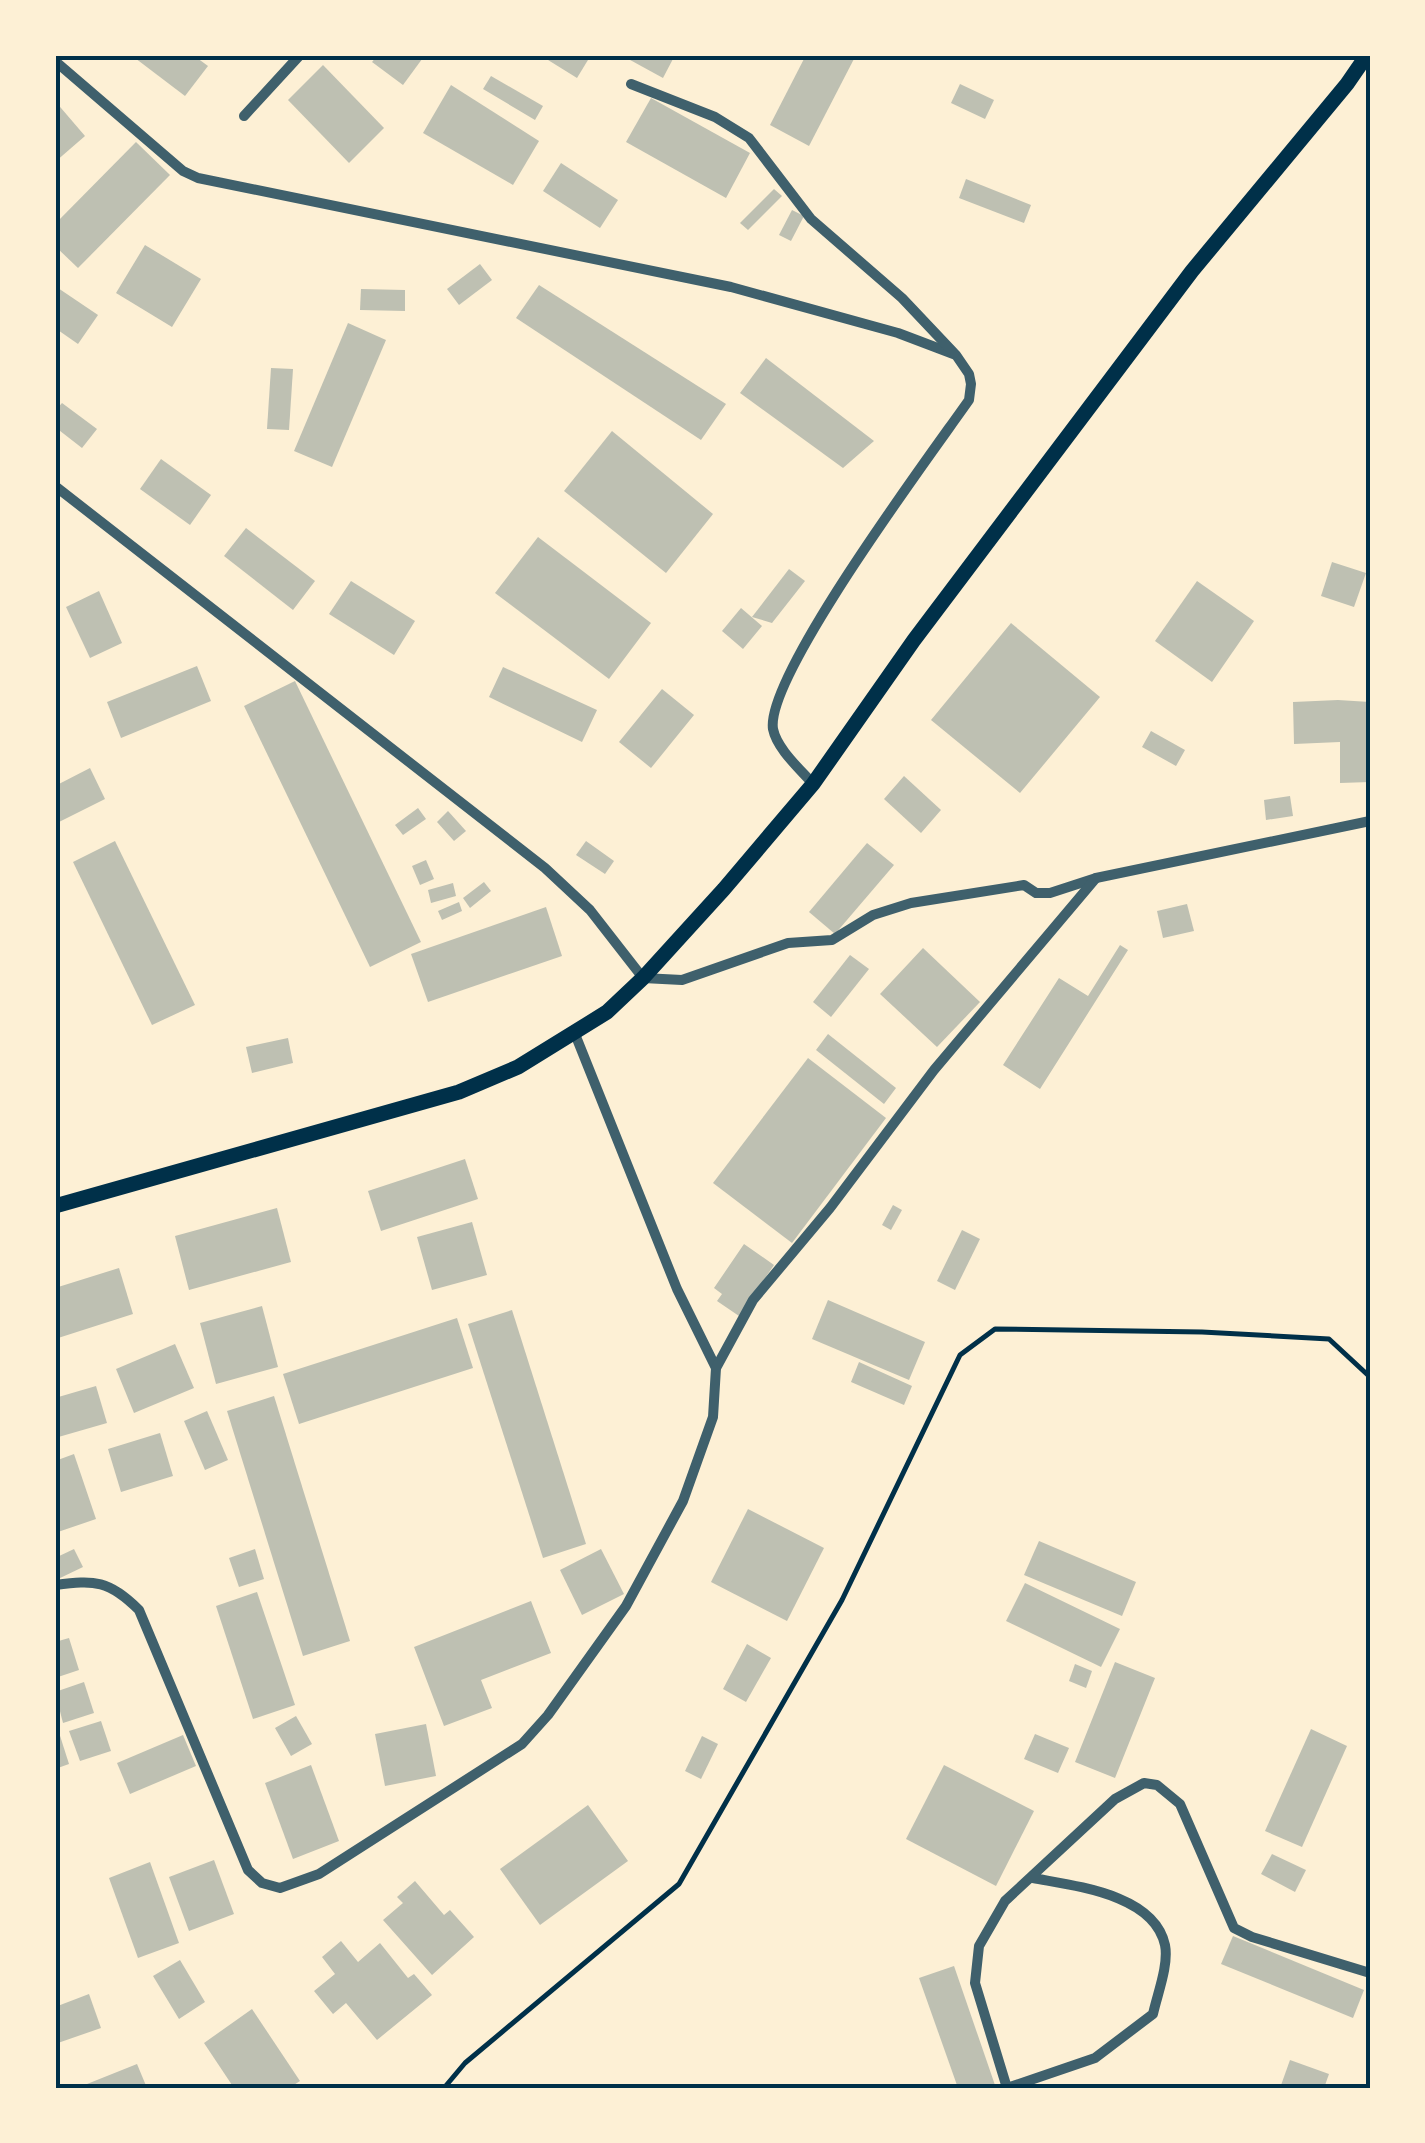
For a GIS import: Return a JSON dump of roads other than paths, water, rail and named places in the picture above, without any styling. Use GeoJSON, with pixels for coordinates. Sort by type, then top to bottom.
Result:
{"type":"FeatureCollection","features":[{"type":"Feature","properties":{"kind":"main road"},"geometry":{"type":"LineString","coordinates":[[55,1206],[459,1092],[518,1067],[607,1012],[643,978],[813,784],[914,640],[1192,272],[1367,55]]}},
{"type":"Feature","properties":{"kind":"street"},"geometry":{"type":"LineString","coordinates":[[244,116],[300,55]]}},
{"type":"Feature","properties":{"kind":"street"},"geometry":{"type":"LineString","coordinates":[[55,61],[183,171],[198,178],[731,287],[898,333],[956,355]]}},
{"type":"Feature","properties":{"kind":"street"},"geometry":{"type":"LineString","coordinates":[[631,84],[715,117],[748,138],[811,218],[902,298],[956,355],[972,384],[968,400],[830,600],[791,672],[773,717],[780,745],[813,784]]}},
{"type":"Feature","properties":{"kind":"street"},"geometry":{"type":"LineString","coordinates":[[55,486],[545,868],[590,910],[643,978],[682,980],[788,943],[832,940],[873,916],[911,902],[1024,885],[1036,893],[1050,893],[1096,878],[1370,821]]}},
{"type":"Feature","properties":{"kind":"street"},"geometry":{"type":"LineString","coordinates":[[55,1586],[98,1582],[113,1588],[139,1610],[248,1870],[262,1883],[280,1888],[319,1874],[522,1744],[548,1715],[626,1606],[683,1502],[713,1417],[716,1368],[754,1300],[830,1208],[934,1070],[1096,878]]}},
{"type":"Feature","properties":{"kind":"street"},"geometry":{"type":"LineString","coordinates":[[575,1034],[677,1289],[716,1368]]}},
{"type":"Feature","properties":{"kind":"street"},"geometry":{"type":"LineString","coordinates":[[1033,1878],[1105,1892],[1157,1923],[1166,1949],[1152,2014],[1096,2058],[1007,2088],[975,1984],[979,1946],[1006,1901],[1114,1799],[1144,1783],[1157,1785],[1180,1804],[1234,1928],[1370,1973]]}}]}
